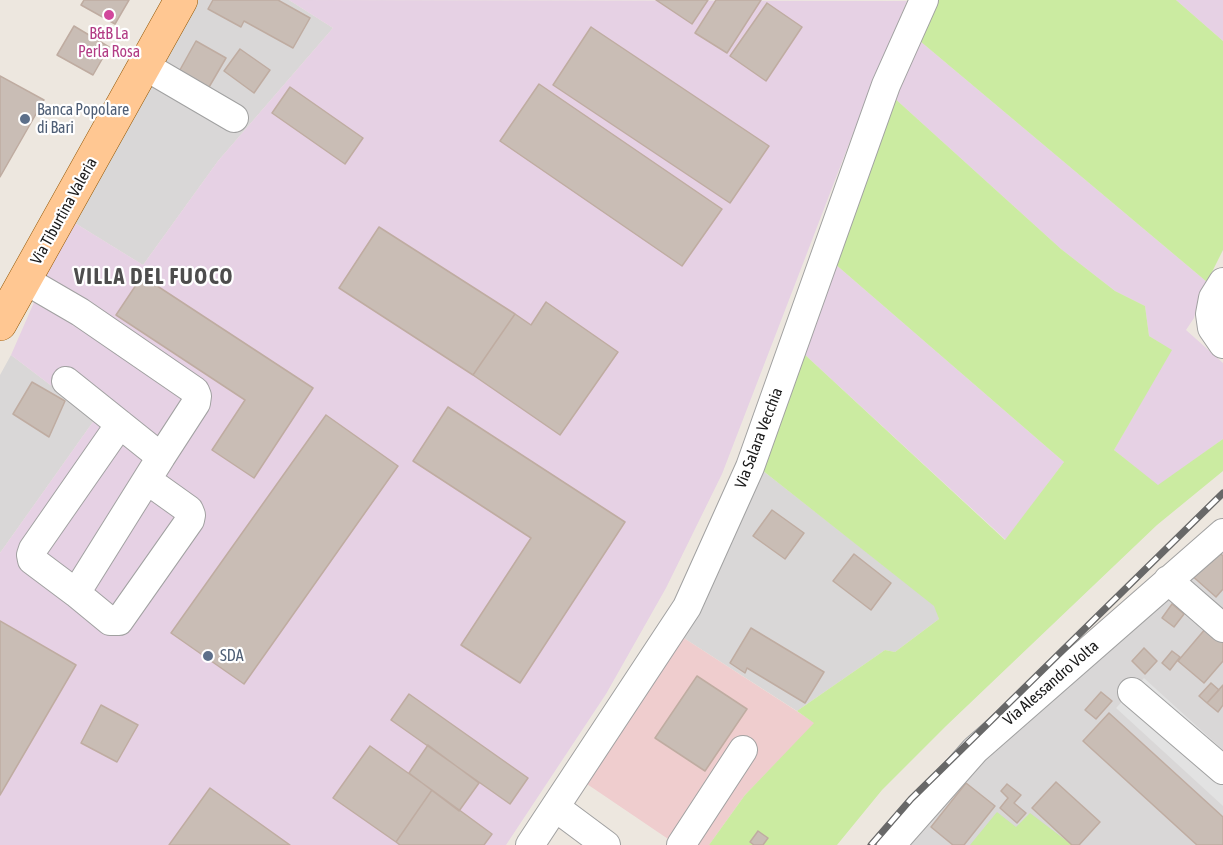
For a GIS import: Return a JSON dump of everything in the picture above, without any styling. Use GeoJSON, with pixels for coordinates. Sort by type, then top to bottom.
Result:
{"type":"FeatureCollection","features":[{"type":"Feature","properties":{"kind":"main road","name":"Via Tiburtina Valeria"},"geometry":{"type":"LineString","coordinates":[[0,324],[181,0]]}},
{"type":"Feature","properties":{"kind":"street","name":"Via Salara Vecchia"},"geometry":{"type":"LineString","coordinates":[[530,845],[687,608],[750,467],[886,85],[924,0]]}},
{"type":"Feature","properties":{"kind":"street"},"geometry":{"type":"LineString","coordinates":[[145,66],[234,118]]}},
{"type":"Feature","properties":{"kind":"street"},"geometry":{"type":"LineString","coordinates":[[25,280],[80,312],[195,391],[197,396],[196,403],[76,592]]}},
{"type":"Feature","properties":{"kind":"street"},"geometry":{"type":"LineString","coordinates":[[1223,282],[1213,298],[1210,314],[1212,327],[1223,344]]}},
{"type":"Feature","properties":{"kind":"street"},"geometry":{"type":"LineString","coordinates":[[66,381],[120,424],[189,510],[190,520],[119,621],[110,621],[76,592],[32,560],[31,555],[120,424]]}},
{"type":"Feature","properties":{"kind":"street","name":"Via Alessandro Volta"},"geometry":{"type":"LineString","coordinates":[[891,845],[975,750],[1223,533]]}},
{"type":"Feature","properties":{"kind":"street"},"geometry":{"type":"LineString","coordinates":[[1168,580],[1223,628]]}},
{"type":"Feature","properties":{"kind":"street"},"geometry":{"type":"LineString","coordinates":[[1132,692],[1223,770]]}},
{"type":"Feature","properties":{"kind":"street"},"geometry":{"type":"LineString","coordinates":[[681,845],[743,750]]}},
{"type":"Feature","properties":{"kind":"street"},"geometry":{"type":"LineString","coordinates":[[555,807],[606,845]]}},
{"type":"Feature","properties":{"kind":"shaded area"},"geometry":{"type":"Polygon","coordinates":[[[195,0],[289,0],[333,28],[218,161],[143,265],[70,220],[195,0]]]}},
{"type":"Feature","properties":{"kind":"shaded area"},"geometry":{"type":"Polygon","coordinates":[[[289,0],[907,1],[862,110],[722,474],[666,588],[606,694],[506,845],[0,845],[0,553],[95,419],[11,355],[70,220],[143,265],[218,161],[333,28],[289,0]]]}},
{"type":"Feature","properties":{"kind":"shaded area"},"geometry":{"type":"Polygon","coordinates":[[[1176,0],[1223,0],[1223,41],[1176,0]]]}},
{"type":"Feature","properties":{"kind":"shaded area"},"geometry":{"type":"Polygon","coordinates":[[[920,41],[1207,282],[1200,293],[1194,318],[1186,330],[1223,363],[1223,439],[1158,486],[1114,450],[1171,350],[1149,336],[1145,306],[1115,291],[1061,249],[892,96],[920,41]]]}},
{"type":"Feature","properties":{"kind":"shaded area"},"geometry":{"type":"Polygon","coordinates":[[[834,263],[1064,462],[1006,540],[803,353],[834,263]]]}},
{"type":"Feature","properties":{"kind":"shaded area"},"geometry":{"type":"Polygon","coordinates":[[[11,355],[95,419],[0,553],[0,375],[11,355]]]}},
{"type":"Feature","properties":{"kind":"shaded area"},"geometry":{"type":"Polygon","coordinates":[[[762,470],[935,606],[939,619],[895,652],[885,650],[797,711],[676,633],[762,470]]]}},
{"type":"Feature","properties":{"kind":"shaded area"},"geometry":{"type":"Polygon","coordinates":[[[1223,531],[1223,845],[882,845],[1223,531]]]}},
{"type":"Feature","properties":{"kind":"shaded area"},"geometry":{"type":"Polygon","coordinates":[[[676,633],[815,723],[745,795],[709,845],[677,845],[581,780],[676,633]]]}},
{"type":"Feature","properties":{"kind":"shaded area"},"geometry":{"type":"Polygon","coordinates":[[[1144,678],[1223,750],[1223,806],[1116,708],[1144,678]]]}},
{"type":"Feature","properties":{"kind":"green space"},"geometry":{"type":"Polygon","coordinates":[[[939,0],[1176,0],[1223,41],[1223,250],[1207,282],[920,41],[939,0]]]}},
{"type":"Feature","properties":{"kind":"green space"},"geometry":{"type":"Polygon","coordinates":[[[892,96],[1061,249],[1115,291],[1145,306],[1149,336],[1172,350],[1114,450],[1158,485],[1223,439],[1223,471],[1157,525],[946,726],[882,790],[837,845],[709,845],[745,795],[814,723],[797,711],[885,650],[895,652],[939,619],[934,606],[762,470],[803,353],[1005,540],[1064,462],[834,263],[892,96]]]}},
{"type":"Feature","properties":{"kind":"green space"},"geometry":{"type":"Polygon","coordinates":[[[997,812],[1016,827],[1030,813],[1072,845],[970,845],[997,812]]]}},
{"type":"Feature","properties":{"kind":"building","name":"B&B La Perla Rosa"},"geometry":{"type":"Polygon","coordinates":[[[84,0],[129,0],[115,24],[81,5],[84,0]]]}},
{"type":"Feature","properties":{"kind":"building"},"geometry":{"type":"Polygon","coordinates":[[[213,0],[278,0],[310,18],[293,48],[244,21],[241,27],[208,9],[213,0]]]}},
{"type":"Feature","properties":{"kind":"building"},"geometry":{"type":"Polygon","coordinates":[[[656,0],[708,0],[692,24],[656,0]]]}},
{"type":"Feature","properties":{"kind":"building"},"geometry":{"type":"Polygon","coordinates":[[[716,0],[761,0],[727,53],[695,33],[716,0]]]}},
{"type":"Feature","properties":{"kind":"building"},"geometry":{"type":"Polygon","coordinates":[[[767,3],[802,27],[766,81],[730,56],[767,3]]]}},
{"type":"Feature","properties":{"kind":"building"},"geometry":{"type":"Polygon","coordinates":[[[74,26],[109,47],[93,75],[57,55],[74,26]]]}},
{"type":"Feature","properties":{"kind":"building"},"geometry":{"type":"Polygon","coordinates":[[[591,27],[769,146],[730,203],[553,85],[591,27]]]}},
{"type":"Feature","properties":{"kind":"building"},"geometry":{"type":"Polygon","coordinates":[[[196,41],[226,58],[205,94],[176,77],[196,41]]]}},
{"type":"Feature","properties":{"kind":"building"},"geometry":{"type":"Polygon","coordinates":[[[240,49],[270,70],[254,93],[224,71],[240,49]]]}},
{"type":"Feature","properties":{"kind":"building"},"geometry":{"type":"Polygon","coordinates":[[[0,76],[44,100],[0,177],[0,76]]]}},
{"type":"Feature","properties":{"kind":"building"},"geometry":{"type":"Polygon","coordinates":[[[539,84],[722,209],[682,266],[500,141],[539,84]]]}},
{"type":"Feature","properties":{"kind":"building"},"geometry":{"type":"Polygon","coordinates":[[[290,87],[363,138],[345,164],[272,113],[290,87]]]}},
{"type":"Feature","properties":{"kind":"building"},"geometry":{"type":"Polygon","coordinates":[[[379,227],[515,314],[473,375],[339,288],[379,227]]]}},
{"type":"Feature","properties":{"kind":"building"},"geometry":{"type":"Polygon","coordinates":[[[142,276],[313,388],[254,478],[212,450],[245,400],[116,315],[142,276]]]}},
{"type":"Feature","properties":{"kind":"building"},"geometry":{"type":"Polygon","coordinates":[[[546,302],[618,352],[560,435],[473,375],[515,314],[531,325],[546,302]]]}},
{"type":"Feature","properties":{"kind":"building"},"geometry":{"type":"Polygon","coordinates":[[[32,382],[65,401],[49,437],[13,414],[32,382]]]}},
{"type":"Feature","properties":{"kind":"building"},"geometry":{"type":"Polygon","coordinates":[[[448,407],[625,522],[520,683],[461,645],[531,538],[413,461],[448,407]]]}},
{"type":"Feature","properties":{"kind":"building"},"geometry":{"type":"Polygon","coordinates":[[[326,415],[398,466],[244,684],[171,633],[326,415]]]}},
{"type":"Feature","properties":{"kind":"building"},"geometry":{"type":"Polygon","coordinates":[[[772,510],[804,533],[785,559],[753,536],[772,510]]]}},
{"type":"Feature","properties":{"kind":"building"},"geometry":{"type":"Polygon","coordinates":[[[1215,548],[1223,556],[1223,589],[1216,597],[1190,574],[1215,548]]]}},
{"type":"Feature","properties":{"kind":"building"},"geometry":{"type":"Polygon","coordinates":[[[854,554],[891,583],[871,610],[833,581],[854,554]]]}},
{"type":"Feature","properties":{"kind":"building"},"geometry":{"type":"Polygon","coordinates":[[[1172,604],[1184,614],[1174,627],[1162,618],[1172,604]]]}},
{"type":"Feature","properties":{"kind":"building"},"geometry":{"type":"Polygon","coordinates":[[[0,621],[76,665],[0,795],[0,621]]]}},
{"type":"Feature","properties":{"kind":"building"},"geometry":{"type":"Polygon","coordinates":[[[751,628],[824,672],[805,703],[747,668],[745,673],[730,663],[751,628]]]}},
{"type":"Feature","properties":{"kind":"building"},"geometry":{"type":"Polygon","coordinates":[[[1206,628],[1223,642],[1223,661],[1204,683],[1178,661],[1206,628]]]}},
{"type":"Feature","properties":{"kind":"building"},"geometry":{"type":"Polygon","coordinates":[[[1144,648],[1157,661],[1145,674],[1132,661],[1144,648]]]}},
{"type":"Feature","properties":{"kind":"building"},"geometry":{"type":"Polygon","coordinates":[[[1172,651],[1180,657],[1170,670],[1162,663],[1172,651]]]}},
{"type":"Feature","properties":{"kind":"building"},"geometry":{"type":"Polygon","coordinates":[[[697,676],[747,709],[705,771],[655,738],[697,676]]]}},
{"type":"Feature","properties":{"kind":"building"},"geometry":{"type":"Polygon","coordinates":[[[1211,683],[1219,690],[1207,703],[1199,696],[1211,683]]]}},
{"type":"Feature","properties":{"kind":"building"},"geometry":{"type":"Polygon","coordinates":[[[1223,685],[1223,705],[1218,712],[1207,703],[1223,685]]]}},
{"type":"Feature","properties":{"kind":"building"},"geometry":{"type":"Polygon","coordinates":[[[1101,692],[1112,701],[1096,719],[1085,710],[1101,692]]]}},
{"type":"Feature","properties":{"kind":"building"},"geometry":{"type":"Polygon","coordinates":[[[409,694],[528,778],[510,804],[391,720],[409,694]]]}},
{"type":"Feature","properties":{"kind":"building"},"geometry":{"type":"Polygon","coordinates":[[[101,705],[138,725],[117,762],[81,743],[101,705]]]}},
{"type":"Feature","properties":{"kind":"building"},"geometry":{"type":"Polygon","coordinates":[[[1109,713],[1223,817],[1223,845],[1197,845],[1083,741],[1109,713]]]}},
{"type":"Feature","properties":{"kind":"building"},"geometry":{"type":"Polygon","coordinates":[[[428,745],[479,783],[459,811],[409,773],[428,745]]]}},
{"type":"Feature","properties":{"kind":"building"},"geometry":{"type":"Polygon","coordinates":[[[370,746],[432,790],[396,842],[333,798],[370,746]]]}},
{"type":"Feature","properties":{"kind":"building"},"geometry":{"type":"Polygon","coordinates":[[[1056,782],[1100,822],[1079,845],[1072,845],[1032,808],[1056,782]]]}},
{"type":"Feature","properties":{"kind":"building"},"geometry":{"type":"Polygon","coordinates":[[[966,783],[995,806],[964,845],[953,845],[931,827],[966,783]]]}},
{"type":"Feature","properties":{"kind":"building"},"geometry":{"type":"Polygon","coordinates":[[[1007,784],[1021,795],[1014,803],[1026,813],[1017,823],[1000,808],[1008,798],[1001,791],[1007,784]]]}},
{"type":"Feature","properties":{"kind":"building"},"geometry":{"type":"Polygon","coordinates":[[[210,788],[290,845],[169,845],[210,788]]]}},
{"type":"Feature","properties":{"kind":"building"},"geometry":{"type":"Polygon","coordinates":[[[432,790],[492,834],[484,845],[400,845],[396,842],[432,790]]]}},
{"type":"Feature","properties":{"kind":"building"},"geometry":{"type":"Polygon","coordinates":[[[758,831],[768,838],[763,845],[754,845],[750,842],[758,831]]]}},
{"type":"Feature","properties":{"kind":"railway"},"geometry":{"type":"LineString","coordinates":[[871,845],[911,799],[1223,493]]}},
{"type":"Feature","properties":{"kind":"place","name":"B&B La Perla Rosa"},"geometry":{"type":"Point","coordinates":[109,15]}},
{"type":"Feature","properties":{"kind":"place","name":"Banca Popolare di Bari"},"geometry":{"type":"Point","coordinates":[25,119]}},
{"type":"Feature","properties":{"kind":"place","name":"SDA"},"geometry":{"type":"Point","coordinates":[208,656]}},
{"type":"Feature","properties":{"kind":"district","name":"VILLA DEL FUOCO"},"geometry":{"type":"Point","coordinates":[154,277]}}]}
